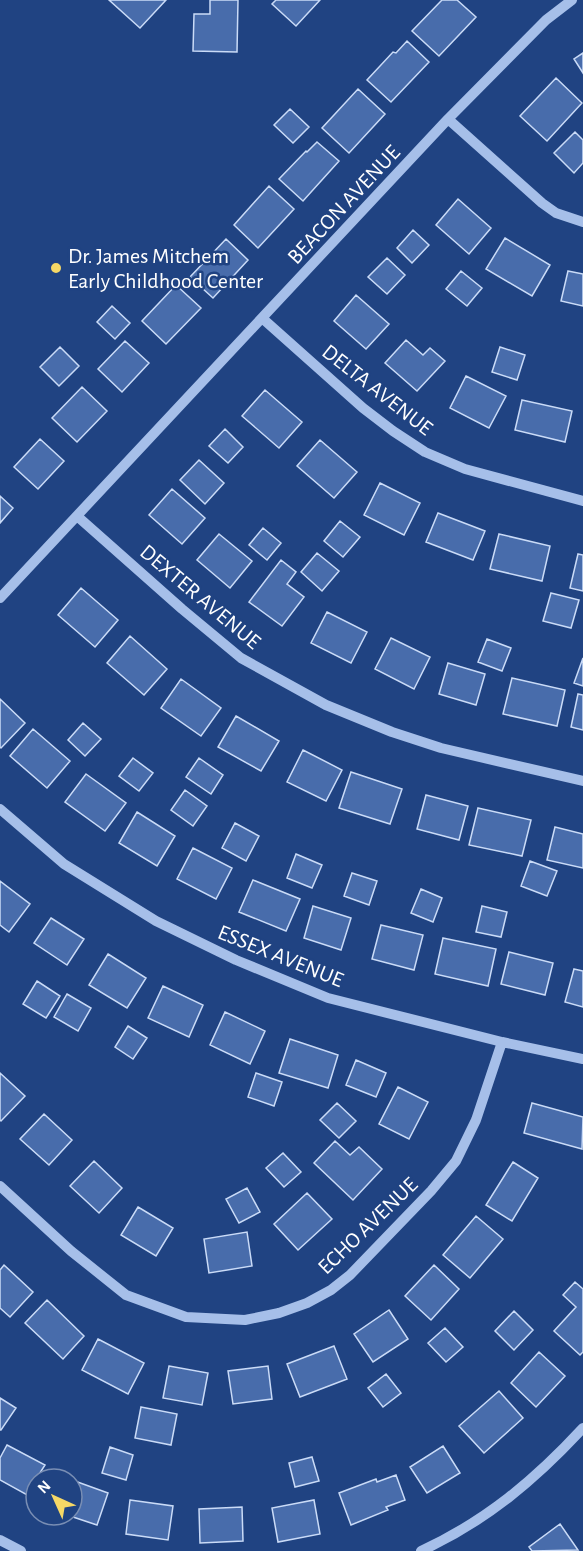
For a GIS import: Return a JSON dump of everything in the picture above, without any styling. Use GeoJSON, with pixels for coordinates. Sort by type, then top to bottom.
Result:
{"type":"FeatureCollection","features":[{"type":"Feature","properties":{"kind":"street","name":"BEACON AVENUE"},"geometry":{"type":"LineString","coordinates":[[0,598],[448,119],[546,20],[572,0]]}},
{"type":"Feature","properties":{"kind":"street"},"geometry":{"type":"LineString","coordinates":[[448,119],[556,213],[583,222]]}},
{"type":"Feature","properties":{"kind":"street","name":"DELTA AVENUE"},"geometry":{"type":"LineString","coordinates":[[262,318],[363,408],[425,452],[474,472],[583,501]]}},
{"type":"Feature","properties":{"kind":"street","name":"DEXTER AVENUE"},"geometry":{"type":"LineString","coordinates":[[77,516],[241,658],[326,705],[392,732],[441,748],[583,781]]}},
{"type":"Feature","properties":{"kind":"street","name":"ESSEX AVENUE"},"geometry":{"type":"LineString","coordinates":[[0,810],[64,864],[156,921],[236,960],[328,998],[501,1042],[583,1059]]}},
{"type":"Feature","properties":{"kind":"street","name":"ECHO AVENUE"},"geometry":{"type":"LineString","coordinates":[[0,1186],[71,1251],[126,1295],[186,1317],[245,1320],[279,1313],[307,1303],[350,1275],[432,1191],[456,1161],[476,1120],[501,1042]]}},
{"type":"Feature","properties":{"kind":"street"},"geometry":{"type":"LineString","coordinates":[[421,1551],[488,1514],[519,1491],[550,1464],[583,1428]]}},
{"type":"Feature","properties":{"kind":"street"},"geometry":{"type":"LineString","coordinates":[[0,1540],[21,1551]]}},
{"type":"Feature","properties":{"kind":"building"},"geometry":{"type":"Polygon","coordinates":[[[109,0],[166,0],[140,28],[109,0]]]}},
{"type":"Feature","properties":{"kind":"building"},"geometry":{"type":"Polygon","coordinates":[[[210,0],[238,0],[237,52],[193,51],[194,14],[210,14],[210,0]]]}},
{"type":"Feature","properties":{"kind":"building"},"geometry":{"type":"Polygon","coordinates":[[[276,0],[320,0],[296,26],[272,4],[276,0]]]}},
{"type":"Feature","properties":{"kind":"building"},"geometry":{"type":"Polygon","coordinates":[[[442,0],[457,0],[476,17],[439,56],[412,31],[442,0]]]}},
{"type":"Feature","properties":{"kind":"building"},"geometry":{"type":"Polygon","coordinates":[[[407,41],[429,62],[391,102],[367,80],[393,52],[396,53],[407,41]]]}},
{"type":"Feature","properties":{"kind":"building"},"geometry":{"type":"Polygon","coordinates":[[[583,53],[583,73],[574,59],[583,53]]]}},
{"type":"Feature","properties":{"kind":"building"},"geometry":{"type":"Polygon","coordinates":[[[556,78],[582,103],[547,141],[520,116],[556,78]]]}},
{"type":"Feature","properties":{"kind":"building"},"geometry":{"type":"Polygon","coordinates":[[[358,89],[385,114],[349,153],[322,128],[358,89]]]}},
{"type":"Feature","properties":{"kind":"building"},"geometry":{"type":"Polygon","coordinates":[[[290,109],[309,127],[293,143],[274,125],[290,109]]]}},
{"type":"Feature","properties":{"kind":"building"},"geometry":{"type":"Polygon","coordinates":[[[575,132],[583,140],[583,163],[574,173],[554,153],[575,132]]]}},
{"type":"Feature","properties":{"kind":"building"},"geometry":{"type":"Polygon","coordinates":[[[317,142],[339,161],[303,201],[279,179],[317,142]]]}},
{"type":"Feature","properties":{"kind":"building"},"geometry":{"type":"Polygon","coordinates":[[[269,186],[294,209],[258,248],[234,225],[269,186]]]}},
{"type":"Feature","properties":{"kind":"building"},"geometry":{"type":"Polygon","coordinates":[[[458,199],[491,228],[469,254],[436,225],[458,199]]]}},
{"type":"Feature","properties":{"kind":"building"},"geometry":{"type":"Polygon","coordinates":[[[413,230],[429,245],[412,263],[397,248],[413,230]]]}},
{"type":"Feature","properties":{"kind":"building"},"geometry":{"type":"Polygon","coordinates":[[[505,238],[550,265],[532,296],[486,269],[505,238]]]}},
{"type":"Feature","properties":{"kind":"building"},"geometry":{"type":"Polygon","coordinates":[[[226,239],[248,260],[213,298],[190,277],[226,239]]]}},
{"type":"Feature","properties":{"kind":"building"},"geometry":{"type":"Polygon","coordinates":[[[387,258],[405,275],[387,294],[368,277],[387,258]]]}},
{"type":"Feature","properties":{"kind":"building"},"geometry":{"type":"Polygon","coordinates":[[[461,271],[482,288],[467,306],[446,289],[461,271]]]}},
{"type":"Feature","properties":{"kind":"building"},"geometry":{"type":"Polygon","coordinates":[[[568,271],[583,274],[583,306],[561,301],[568,271]]]}},
{"type":"Feature","properties":{"kind":"building"},"geometry":{"type":"Polygon","coordinates":[[[176,285],[201,308],[166,344],[142,321],[176,285]]]}},
{"type":"Feature","properties":{"kind":"building"},"geometry":{"type":"Polygon","coordinates":[[[356,295],[389,324],[366,349],[334,321],[356,295]]]}},
{"type":"Feature","properties":{"kind":"building"},"geometry":{"type":"Polygon","coordinates":[[[112,306],[130,323],[115,339],[97,322],[112,306]]]}},
{"type":"Feature","properties":{"kind":"building"},"geometry":{"type":"Polygon","coordinates":[[[406,340],[423,355],[430,348],[445,361],[417,391],[385,363],[406,340]]]}},
{"type":"Feature","properties":{"kind":"building"},"geometry":{"type":"Polygon","coordinates":[[[125,341],[149,363],[122,392],[98,369],[125,341]]]}},
{"type":"Feature","properties":{"kind":"building"},"geometry":{"type":"Polygon","coordinates":[[[60,347],[79,366],[59,386],[40,367],[60,347]]]}},
{"type":"Feature","properties":{"kind":"building"},"geometry":{"type":"Polygon","coordinates":[[[500,347],[525,355],[517,380],[492,372],[500,347]]]}},
{"type":"Feature","properties":{"kind":"building"},"geometry":{"type":"Polygon","coordinates":[[[466,376],[506,396],[489,428],[450,408],[466,376]]]}},
{"type":"Feature","properties":{"kind":"building"},"geometry":{"type":"Polygon","coordinates":[[[82,387],[107,411],[77,442],[52,418],[82,387]]]}},
{"type":"Feature","properties":{"kind":"building"},"geometry":{"type":"Polygon","coordinates":[[[265,390],[302,422],[279,448],[242,416],[265,390]]]}},
{"type":"Feature","properties":{"kind":"building"},"geometry":{"type":"Polygon","coordinates":[[[522,400],[572,411],[565,442],[515,430],[522,400]]]}},
{"type":"Feature","properties":{"kind":"building"},"geometry":{"type":"Polygon","coordinates":[[[225,429],[243,447],[228,463],[209,446],[225,429]]]}},
{"type":"Feature","properties":{"kind":"building"},"geometry":{"type":"Polygon","coordinates":[[[40,439],[64,461],[38,489],[14,467],[40,439]]]}},
{"type":"Feature","properties":{"kind":"building"},"geometry":{"type":"Polygon","coordinates":[[[320,440],[357,472],[334,498],[297,466],[320,440]]]}},
{"type":"Feature","properties":{"kind":"building"},"geometry":{"type":"Polygon","coordinates":[[[199,460],[224,483],[205,504],[180,480],[199,460]]]}},
{"type":"Feature","properties":{"kind":"building"},"geometry":{"type":"Polygon","coordinates":[[[380,483],[420,503],[404,535],[364,515],[380,483]]]}},
{"type":"Feature","properties":{"kind":"building"},"geometry":{"type":"Polygon","coordinates":[[[172,489],[205,518],[182,544],[149,515],[172,489]]]}},
{"type":"Feature","properties":{"kind":"building"},"geometry":{"type":"Polygon","coordinates":[[[0,496],[13,508],[0,523],[0,496]]]}},
{"type":"Feature","properties":{"kind":"building"},"geometry":{"type":"Polygon","coordinates":[[[438,513],[485,531],[473,560],[426,542],[438,513]]]}},
{"type":"Feature","properties":{"kind":"building"},"geometry":{"type":"Polygon","coordinates":[[[340,521],[360,537],[343,557],[324,541],[340,521]]]}},
{"type":"Feature","properties":{"kind":"building"},"geometry":{"type":"Polygon","coordinates":[[[263,528],[281,543],[267,560],[249,545],[263,528]]]}},
{"type":"Feature","properties":{"kind":"building"},"geometry":{"type":"Polygon","coordinates":[[[219,534],[252,561],[230,588],[197,560],[219,534]]]}},
{"type":"Feature","properties":{"kind":"building"},"geometry":{"type":"Polygon","coordinates":[[[499,534],[550,546],[542,581],[490,569],[499,534]]]}},
{"type":"Feature","properties":{"kind":"building"},"geometry":{"type":"Polygon","coordinates":[[[317,553],[339,571],[322,591],[301,572],[317,553]]]}},
{"type":"Feature","properties":{"kind":"building"},"geometry":{"type":"Polygon","coordinates":[[[578,554],[583,555],[583,591],[570,588],[578,554]]]}},
{"type":"Feature","properties":{"kind":"building"},"geometry":{"type":"Polygon","coordinates":[[[281,560],[296,572],[287,584],[304,597],[282,626],[249,602],[281,560]]]}},
{"type":"Feature","properties":{"kind":"building"},"geometry":{"type":"Polygon","coordinates":[[[81,588],[118,620],[95,647],[58,615],[81,588]]]}},
{"type":"Feature","properties":{"kind":"building"},"geometry":{"type":"Polygon","coordinates":[[[551,593],[579,600],[571,628],[543,621],[551,593]]]}},
{"type":"Feature","properties":{"kind":"building"},"geometry":{"type":"Polygon","coordinates":[[[327,612],[367,632],[351,663],[311,643],[327,612]]]}},
{"type":"Feature","properties":{"kind":"building"},"geometry":{"type":"Polygon","coordinates":[[[130,636],[167,669],[144,695],[107,663],[130,636]]]}},
{"type":"Feature","properties":{"kind":"building"},"geometry":{"type":"Polygon","coordinates":[[[391,638],[430,657],[414,689],[375,669],[391,638]]]}},
{"type":"Feature","properties":{"kind":"building"},"geometry":{"type":"Polygon","coordinates":[[[487,639],[511,648],[502,671],[478,662],[487,639]]]}},
{"type":"Feature","properties":{"kind":"building"},"geometry":{"type":"Polygon","coordinates":[[[583,658],[583,686],[574,683],[583,658]]]}},
{"type":"Feature","properties":{"kind":"building"},"geometry":{"type":"Polygon","coordinates":[[[448,663],[485,674],[476,705],[439,694],[448,663]]]}},
{"type":"Feature","properties":{"kind":"building"},"geometry":{"type":"Polygon","coordinates":[[[512,678],[565,690],[557,726],[503,714],[512,678]]]}},
{"type":"Feature","properties":{"kind":"building"},"geometry":{"type":"Polygon","coordinates":[[[181,679],[221,708],[201,736],[161,708],[181,679]]]}},
{"type":"Feature","properties":{"kind":"building"},"geometry":{"type":"Polygon","coordinates":[[[578,694],[583,695],[583,730],[571,727],[578,694]]]}},
{"type":"Feature","properties":{"kind":"building"},"geometry":{"type":"Polygon","coordinates":[[[0,699],[25,723],[1,748],[0,747],[0,699]]]}},
{"type":"Feature","properties":{"kind":"building"},"geometry":{"type":"Polygon","coordinates":[[[236,716],[279,741],[261,771],[218,747],[236,716]]]}},
{"type":"Feature","properties":{"kind":"building"},"geometry":{"type":"Polygon","coordinates":[[[83,723],[101,739],[85,756],[68,740],[83,723]]]}},
{"type":"Feature","properties":{"kind":"building"},"geometry":{"type":"Polygon","coordinates":[[[33,729],[70,761],[47,788],[10,756],[33,729]]]}},
{"type":"Feature","properties":{"kind":"building"},"geometry":{"type":"Polygon","coordinates":[[[303,750],[342,770],[326,801],[287,782],[303,750]]]}},
{"type":"Feature","properties":{"kind":"building"},"geometry":{"type":"Polygon","coordinates":[[[133,758],[153,773],[139,791],[119,776],[133,758]]]}},
{"type":"Feature","properties":{"kind":"building"},"geometry":{"type":"Polygon","coordinates":[[[199,758],[223,775],[211,794],[186,777],[199,758]]]}},
{"type":"Feature","properties":{"kind":"building"},"geometry":{"type":"Polygon","coordinates":[[[351,772],[402,789],[390,824],[339,808],[351,772]]]}},
{"type":"Feature","properties":{"kind":"building"},"geometry":{"type":"Polygon","coordinates":[[[86,774],[126,803],[105,831],[65,802],[86,774]]]}},
{"type":"Feature","properties":{"kind":"building"},"geometry":{"type":"Polygon","coordinates":[[[185,790],[207,806],[193,826],[171,810],[185,790]]]}},
{"type":"Feature","properties":{"kind":"building"},"geometry":{"type":"Polygon","coordinates":[[[426,795],[468,806],[459,840],[417,829],[426,795]]]}},
{"type":"Feature","properties":{"kind":"building"},"geometry":{"type":"Polygon","coordinates":[[[478,808],[531,820],[522,856],[469,845],[478,808]]]}},
{"type":"Feature","properties":{"kind":"building"},"geometry":{"type":"Polygon","coordinates":[[[137,812],[175,836],[157,866],[119,843],[137,812]]]}},
{"type":"Feature","properties":{"kind":"building"},"geometry":{"type":"Polygon","coordinates":[[[235,823],[259,836],[246,861],[222,848],[235,823]]]}},
{"type":"Feature","properties":{"kind":"building"},"geometry":{"type":"Polygon","coordinates":[[[555,827],[583,834],[583,868],[547,860],[555,827]]]}},
{"type":"Feature","properties":{"kind":"building"},"geometry":{"type":"Polygon","coordinates":[[[193,848],[232,868],[216,899],[177,879],[193,848]]]}},
{"type":"Feature","properties":{"kind":"building"},"geometry":{"type":"Polygon","coordinates":[[[296,854],[322,865],[312,888],[287,878],[296,854]]]}},
{"type":"Feature","properties":{"kind":"building"},"geometry":{"type":"Polygon","coordinates":[[[530,861],[557,871],[547,896],[521,886],[530,861]]]}},
{"type":"Feature","properties":{"kind":"building"},"geometry":{"type":"Polygon","coordinates":[[[352,873],[377,881],[369,905],[344,896],[352,873]]]}},
{"type":"Feature","properties":{"kind":"building"},"geometry":{"type":"Polygon","coordinates":[[[253,880],[300,899],[286,931],[239,912],[253,880]]]}},
{"type":"Feature","properties":{"kind":"building"},"geometry":{"type":"Polygon","coordinates":[[[0,881],[30,904],[9,932],[0,925],[0,881]]]}},
{"type":"Feature","properties":{"kind":"building"},"geometry":{"type":"Polygon","coordinates":[[[421,889],[442,898],[433,922],[411,913],[421,889]]]}},
{"type":"Feature","properties":{"kind":"building"},"geometry":{"type":"Polygon","coordinates":[[[313,906],[351,918],[341,950],[304,938],[313,906]]]}},
{"type":"Feature","properties":{"kind":"building"},"geometry":{"type":"Polygon","coordinates":[[[482,906],[507,912],[501,937],[476,932],[482,906]]]}},
{"type":"Feature","properties":{"kind":"building"},"geometry":{"type":"Polygon","coordinates":[[[51,918],[84,939],[67,965],[34,943],[51,918]]]}},
{"type":"Feature","properties":{"kind":"building"},"geometry":{"type":"Polygon","coordinates":[[[381,925],[423,935],[414,970],[372,959],[381,925]]]}},
{"type":"Feature","properties":{"kind":"building"},"geometry":{"type":"Polygon","coordinates":[[[443,938],[496,949],[488,986],[435,974],[443,938]]]}},
{"type":"Feature","properties":{"kind":"building"},"geometry":{"type":"Polygon","coordinates":[[[509,952],[553,963],[545,995],[501,984],[509,952]]]}},
{"type":"Feature","properties":{"kind":"building"},"geometry":{"type":"Polygon","coordinates":[[[108,954],[146,978],[127,1008],[89,985],[108,954]]]}},
{"type":"Feature","properties":{"kind":"building"},"geometry":{"type":"Polygon","coordinates":[[[574,969],[583,971],[583,1007],[565,1002],[574,969]]]}},
{"type":"Feature","properties":{"kind":"building"},"geometry":{"type":"Polygon","coordinates":[[[37,981],[60,996],[46,1018],[23,1004],[37,981]]]}},
{"type":"Feature","properties":{"kind":"building"},"geometry":{"type":"Polygon","coordinates":[[[163,986],[203,1005],[189,1037],[148,1018],[163,986]]]}},
{"type":"Feature","properties":{"kind":"building"},"geometry":{"type":"Polygon","coordinates":[[[67,994],[91,1008],[78,1031],[54,1017],[67,994]]]}},
{"type":"Feature","properties":{"kind":"building"},"geometry":{"type":"Polygon","coordinates":[[[225,1012],[265,1031],[250,1064],[210,1045],[225,1012]]]}},
{"type":"Feature","properties":{"kind":"building"},"geometry":{"type":"Polygon","coordinates":[[[128,1026],[147,1038],[133,1059],[115,1047],[128,1026]]]}},
{"type":"Feature","properties":{"kind":"building"},"geometry":{"type":"Polygon","coordinates":[[[290,1039],[338,1055],[328,1088],[279,1073],[290,1039]]]}},
{"type":"Feature","properties":{"kind":"building"},"geometry":{"type":"Polygon","coordinates":[[[356,1060],[386,1073],[376,1097],[346,1085],[356,1060]]]}},
{"type":"Feature","properties":{"kind":"building"},"geometry":{"type":"Polygon","coordinates":[[[0,1073],[25,1096],[1,1121],[0,1120],[0,1073]]]}},
{"type":"Feature","properties":{"kind":"building"},"geometry":{"type":"Polygon","coordinates":[[[256,1073],[282,1082],[274,1106],[248,1097],[256,1073]]]}},
{"type":"Feature","properties":{"kind":"building"},"geometry":{"type":"Polygon","coordinates":[[[398,1087],[428,1102],[409,1139],[379,1124],[398,1087]]]}},
{"type":"Feature","properties":{"kind":"building"},"geometry":{"type":"Polygon","coordinates":[[[337,1103],[356,1121],[339,1138],[320,1120],[337,1103]]]}},
{"type":"Feature","properties":{"kind":"building"},"geometry":{"type":"Polygon","coordinates":[[[532,1103],[583,1117],[582,1149],[524,1133],[532,1103]]]}},
{"type":"Feature","properties":{"kind":"building"},"geometry":{"type":"Polygon","coordinates":[[[44,1114],[72,1140],[49,1165],[20,1139],[44,1114]]]}},
{"type":"Feature","properties":{"kind":"building"},"geometry":{"type":"Polygon","coordinates":[[[335,1141],[350,1155],[359,1147],[382,1169],[353,1200],[314,1163],[335,1141]]]}},
{"type":"Feature","properties":{"kind":"building"},"geometry":{"type":"Polygon","coordinates":[[[283,1153],[301,1172],[284,1187],[266,1168],[283,1153]]]}},
{"type":"Feature","properties":{"kind":"building"},"geometry":{"type":"Polygon","coordinates":[[[94,1161],[122,1188],[99,1213],[70,1186],[94,1161]]]}},
{"type":"Feature","properties":{"kind":"building"},"geometry":{"type":"Polygon","coordinates":[[[513,1162],[538,1178],[512,1221],[486,1205],[513,1162]]]}},
{"type":"Feature","properties":{"kind":"building"},"geometry":{"type":"Polygon","coordinates":[[[247,1188],[260,1212],[239,1223],[226,1199],[247,1188]]]}},
{"type":"Feature","properties":{"kind":"building"},"geometry":{"type":"Polygon","coordinates":[[[307,1193],[332,1219],[298,1250],[274,1224],[307,1193]]]}},
{"type":"Feature","properties":{"kind":"building"},"geometry":{"type":"Polygon","coordinates":[[[138,1207],[173,1228],[156,1256],[121,1235],[138,1207]]]}},
{"type":"Feature","properties":{"kind":"building"},"geometry":{"type":"Polygon","coordinates":[[[476,1216],[503,1239],[470,1278],[443,1255],[476,1216]]]}},
{"type":"Feature","properties":{"kind":"building"},"geometry":{"type":"Polygon","coordinates":[[[247,1232],[252,1266],[209,1273],[204,1239],[247,1232]]]}},
{"type":"Feature","properties":{"kind":"building"},"geometry":{"type":"Polygon","coordinates":[[[4,1265],[33,1292],[10,1317],[0,1308],[0,1270],[4,1265]]]}},
{"type":"Feature","properties":{"kind":"building"},"geometry":{"type":"Polygon","coordinates":[[[434,1265],[459,1289],[431,1320],[405,1296],[434,1265]]]}},
{"type":"Feature","properties":{"kind":"building"},"geometry":{"type":"Polygon","coordinates":[[[575,1282],[583,1289],[583,1352],[580,1355],[554,1331],[576,1307],[563,1295],[575,1282]]]}},
{"type":"Feature","properties":{"kind":"building"},"geometry":{"type":"Polygon","coordinates":[[[47,1300],[84,1336],[63,1359],[25,1323],[47,1300]]]}},
{"type":"Feature","properties":{"kind":"building"},"geometry":{"type":"Polygon","coordinates":[[[389,1310],[408,1339],[373,1362],[354,1334],[389,1310]]]}},
{"type":"Feature","properties":{"kind":"building"},"geometry":{"type":"Polygon","coordinates":[[[514,1311],[533,1330],[514,1350],[495,1331],[514,1311]]]}},
{"type":"Feature","properties":{"kind":"building"},"geometry":{"type":"Polygon","coordinates":[[[445,1328],[463,1347],[446,1362],[428,1343],[445,1328]]]}},
{"type":"Feature","properties":{"kind":"building"},"geometry":{"type":"Polygon","coordinates":[[[98,1339],[144,1363],[128,1394],[82,1370],[98,1339]]]}},
{"type":"Feature","properties":{"kind":"building"},"geometry":{"type":"Polygon","coordinates":[[[334,1346],[347,1379],[300,1397],[287,1364],[334,1346]]]}},
{"type":"Feature","properties":{"kind":"building"},"geometry":{"type":"Polygon","coordinates":[[[539,1352],[565,1376],[536,1407],[511,1383],[539,1352]]]}},
{"type":"Feature","properties":{"kind":"building"},"geometry":{"type":"Polygon","coordinates":[[[169,1366],[208,1373],[202,1405],[163,1398],[169,1366]]]}},
{"type":"Feature","properties":{"kind":"building"},"geometry":{"type":"Polygon","coordinates":[[[268,1366],[272,1399],[233,1404],[228,1371],[268,1366]]]}},
{"type":"Feature","properties":{"kind":"building"},"geometry":{"type":"Polygon","coordinates":[[[386,1374],[401,1393],[383,1407],[368,1388],[386,1374]]]}},
{"type":"Feature","properties":{"kind":"building"},"geometry":{"type":"Polygon","coordinates":[[[499,1391],[523,1418],[484,1453],[459,1426],[499,1391]]]}},
{"type":"Feature","properties":{"kind":"building"},"geometry":{"type":"Polygon","coordinates":[[[0,1398],[16,1408],[1,1430],[0,1430],[0,1398]]]}},
{"type":"Feature","properties":{"kind":"building"},"geometry":{"type":"Polygon","coordinates":[[[141,1407],[177,1414],[171,1445],[135,1438],[141,1407]]]}},
{"type":"Feature","properties":{"kind":"building"},"geometry":{"type":"Polygon","coordinates":[[[7,1445],[45,1465],[44,1467],[24,1467],[24,1493],[0,1480],[0,1458],[7,1445]]]}},
{"type":"Feature","properties":{"kind":"building"},"geometry":{"type":"Polygon","coordinates":[[[443,1446],[460,1473],[427,1493],[410,1467],[443,1446]]]}},
{"type":"Feature","properties":{"kind":"building"},"geometry":{"type":"Polygon","coordinates":[[[110,1447],[133,1455],[126,1480],[102,1473],[110,1447]]]}},
{"type":"Feature","properties":{"kind":"building"},"geometry":{"type":"Polygon","coordinates":[[[312,1457],[319,1481],[295,1487],[289,1463],[312,1457]]]}},
{"type":"Feature","properties":{"kind":"building"},"geometry":{"type":"Polygon","coordinates":[[[396,1475],[405,1500],[386,1507],[388,1510],[351,1525],[339,1493],[376,1479],[377,1482],[396,1475]]]}},
{"type":"Feature","properties":{"kind":"building"},"geometry":{"type":"Polygon","coordinates":[[[84,1484],[108,1493],[97,1525],[84,1521],[84,1484]]]}},
{"type":"Feature","properties":{"kind":"building"},"geometry":{"type":"Polygon","coordinates":[[[130,1500],[173,1506],[168,1540],[126,1534],[130,1500]]]}},
{"type":"Feature","properties":{"kind":"building"},"geometry":{"type":"Polygon","coordinates":[[[314,1500],[320,1534],[278,1542],[272,1508],[314,1500]]]}},
{"type":"Feature","properties":{"kind":"building"},"geometry":{"type":"Polygon","coordinates":[[[242,1507],[243,1541],[200,1543],[199,1509],[242,1507]]]}},
{"type":"Feature","properties":{"kind":"building"},"geometry":{"type":"Polygon","coordinates":[[[560,1524],[578,1550],[532,1551],[529,1547],[560,1524]]]}},
{"type":"Feature","properties":{"kind":"place","name":"Dr. James Mitchem Early Childhood Center"},"geometry":{"type":"Point","coordinates":[56,268]}}]}
